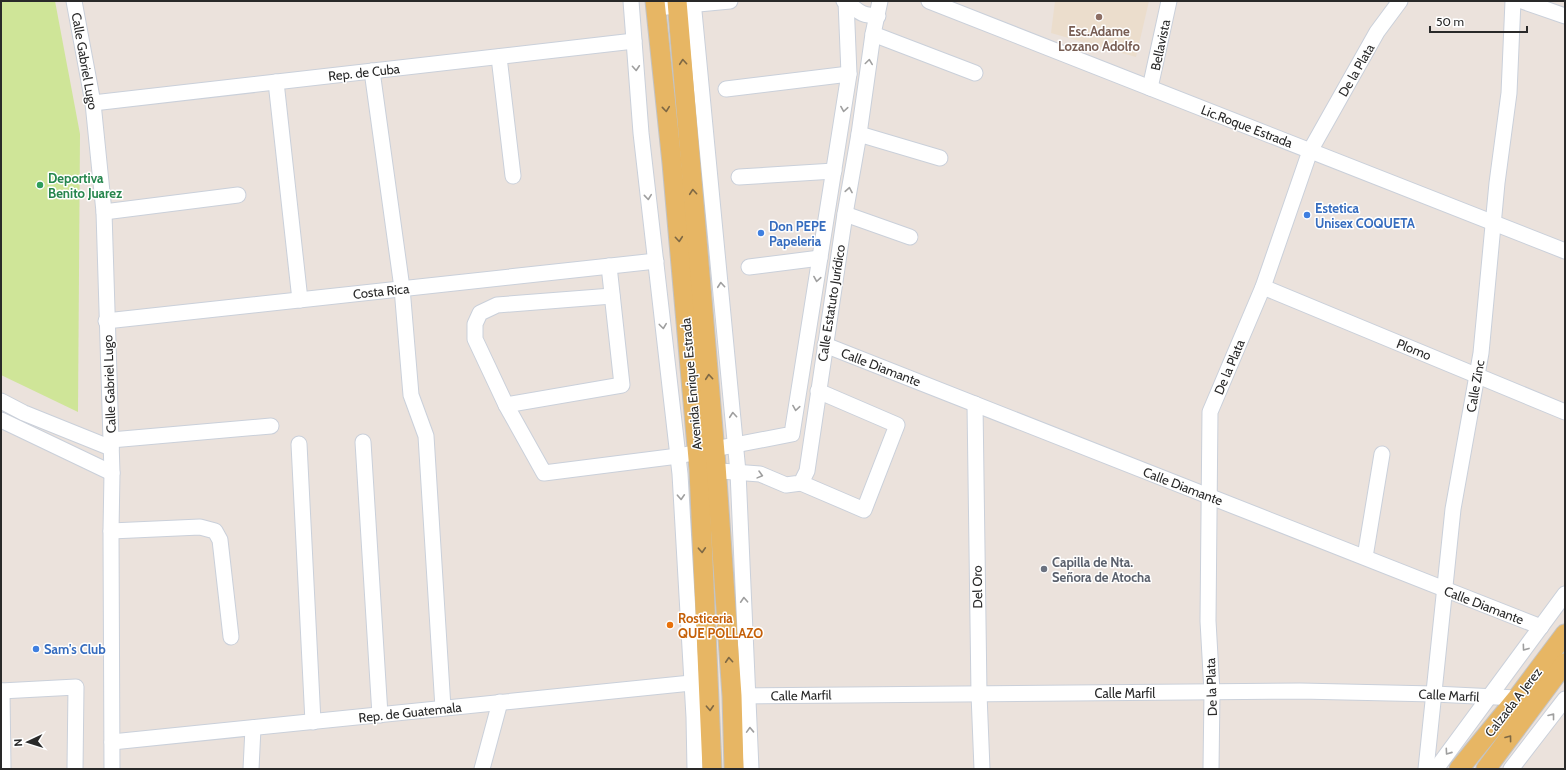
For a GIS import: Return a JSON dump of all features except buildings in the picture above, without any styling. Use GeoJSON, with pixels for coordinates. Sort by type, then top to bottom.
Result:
{"type":"FeatureCollection","features":[{"type":"Feature","properties":{"kind":"main road","name":"Avenida Enrique Estrada"},"geometry":{"type":"LineString","coordinates":[[686,3],[707,461],[700,682],[712,769]]}},
{"type":"Feature","properties":{"kind":"main road","name":"Avenida Enrique Estrada"},"geometry":{"type":"LineString","coordinates":[[655,5],[707,461],[723,566],[740,696],[734,769]]}},
{"type":"Feature","properties":{"kind":"main road","name":"Calzada A Jerez"},"geometry":{"type":"LineString","coordinates":[[1459,769],[1517,698],[1565,634]]}},
{"type":"Feature","properties":{"kind":"main road","name":"Calzada A Jerez"},"geometry":{"type":"LineString","coordinates":[[1486,769],[1565,663]]}},
{"type":"Feature","properties":{"kind":"street","name":"Calle Gabriel Lugo"},"geometry":{"type":"LineString","coordinates":[[74,1],[93,103],[104,212],[106,321],[112,473],[110,531],[112,769]]}},
{"type":"Feature","properties":{"kind":"street"},"geometry":{"type":"LineString","coordinates":[[631,1],[641,133],[680,474],[700,682],[695,769]]}},
{"type":"Feature","properties":{"kind":"street"},"geometry":{"type":"LineString","coordinates":[[655,5],[726,1]]}},
{"type":"Feature","properties":{"kind":"street"},"geometry":{"type":"LineString","coordinates":[[845,1],[858,12],[866,15],[878,16]]}},
{"type":"Feature","properties":{"kind":"street","name":"Calle Estatuto Jurídico"},"geometry":{"type":"LineString","coordinates":[[792,434],[849,74],[845,1]]}},
{"type":"Feature","properties":{"kind":"street","name":"Calle Estatuto Jurídico"},"geometry":{"type":"LineString","coordinates":[[802,483],[807,471],[845,214],[860,134],[873,34],[880,1]]}},
{"type":"Feature","properties":{"kind":"street","name":"Lic.Roque Estrada"},"geometry":{"type":"LineString","coordinates":[[929,1],[1565,251]]}},
{"type":"Feature","properties":{"kind":"street","name":"Bellavista"},"geometry":{"type":"LineString","coordinates":[[1150,88],[1169,1]]}},
{"type":"Feature","properties":{"kind":"street","name":"De la Plata"},"geometry":{"type":"LineString","coordinates":[[1211,769],[1212,692],[1208,621],[1210,412],[1263,287],[1310,151],[1377,32],[1400,1]]}},
{"type":"Feature","properties":{"kind":"street","name":"Calle Zinc"},"geometry":{"type":"LineString","coordinates":[[1426,769],[1453,509],[1481,353],[1493,223],[1509,93],[1513,1]]}},
{"type":"Feature","properties":{"kind":"street"},"geometry":{"type":"LineString","coordinates":[[1522,1],[1565,16]]}},
{"type":"Feature","properties":{"kind":"street"},"geometry":{"type":"LineString","coordinates":[[686,3],[736,445],[743,565],[740,696],[751,769]]}},
{"type":"Feature","properties":{"kind":"street"},"geometry":{"type":"LineString","coordinates":[[873,34],[975,72]]}},
{"type":"Feature","properties":{"kind":"street","name":"Rep. de Cuba"},"geometry":{"type":"LineString","coordinates":[[93,103],[634,41]]}},
{"type":"Feature","properties":{"kind":"street"},"geometry":{"type":"LineString","coordinates":[[499,57],[513,176]]}},
{"type":"Feature","properties":{"kind":"street"},"geometry":{"type":"LineString","coordinates":[[372,71],[402,288],[411,394],[426,436],[443,708]]}},
{"type":"Feature","properties":{"kind":"street"},"geometry":{"type":"LineString","coordinates":[[726,88],[849,74]]}},
{"type":"Feature","properties":{"kind":"street"},"geometry":{"type":"LineString","coordinates":[[276,82],[300,300]]}},
{"type":"Feature","properties":{"kind":"street"},"geometry":{"type":"LineString","coordinates":[[860,134],[940,158]]}},
{"type":"Feature","properties":{"kind":"street"},"geometry":{"type":"LineString","coordinates":[[739,177],[834,171]]}},
{"type":"Feature","properties":{"kind":"street"},"geometry":{"type":"LineString","coordinates":[[104,212],[238,195]]}},
{"type":"Feature","properties":{"kind":"street"},"geometry":{"type":"LineString","coordinates":[[845,214],[910,237]]}},
{"type":"Feature","properties":{"kind":"street"},"geometry":{"type":"LineString","coordinates":[[749,267],[820,258]]}},
{"type":"Feature","properties":{"kind":"street","name":"Costa Rica"},"geometry":{"type":"LineString","coordinates":[[106,321],[656,261]]}},
{"type":"Feature","properties":{"kind":"street"},"geometry":{"type":"LineString","coordinates":[[506,405],[622,385],[609,266]]}},
{"type":"Feature","properties":{"kind":"street","name":"Plomo"},"geometry":{"type":"LineString","coordinates":[[1263,287],[1565,412]]}},
{"type":"Feature","properties":{"kind":"street"},"geometry":{"type":"LineString","coordinates":[[612,296],[497,304],[480,313],[475,324],[475,339],[506,405],[544,473],[678,456],[707,461],[738,472],[760,474],[786,484],[802,483],[864,510],[897,425],[818,391]]}},
{"type":"Feature","properties":{"kind":"street","name":"Calle Diamante"},"geometry":{"type":"LineString","coordinates":[[825,345],[1541,627]]}},
{"type":"Feature","properties":{"kind":"street"},"geometry":{"type":"LineString","coordinates":[[1,401],[24,413],[111,444],[271,426]]}},
{"type":"Feature","properties":{"kind":"street","name":"Del Oro"},"geometry":{"type":"LineString","coordinates":[[974,404],[979,694],[982,769]]}},
{"type":"Feature","properties":{"kind":"street"},"geometry":{"type":"LineString","coordinates":[[1,420],[112,473]]}},
{"type":"Feature","properties":{"kind":"street"},"geometry":{"type":"LineString","coordinates":[[680,474],[736,445],[792,434],[811,439]]}},
{"type":"Feature","properties":{"kind":"street"},"geometry":{"type":"LineString","coordinates":[[363,442],[380,715]]}},
{"type":"Feature","properties":{"kind":"street"},"geometry":{"type":"LineString","coordinates":[[299,444],[312,722]]}},
{"type":"Feature","properties":{"kind":"street"},"geometry":{"type":"LineString","coordinates":[[1364,558],[1382,454]]}},
{"type":"Feature","properties":{"kind":"street"},"geometry":{"type":"LineString","coordinates":[[110,531],[200,527],[215,531],[220,540],[231,636]]}},
{"type":"Feature","properties":{"kind":"street"},"geometry":{"type":"LineString","coordinates":[[723,566],[743,565]]}},
{"type":"Feature","properties":{"kind":"street"},"geometry":{"type":"LineString","coordinates":[[1436,769],[1565,594]]}},
{"type":"Feature","properties":{"kind":"street","name":"Rep. de Guatemala"},"geometry":{"type":"LineString","coordinates":[[112,742],[700,682]]}},
{"type":"Feature","properties":{"kind":"street"},"geometry":{"type":"LineString","coordinates":[[3,769],[1,691],[76,687],[75,769]]}},
{"type":"Feature","properties":{"kind":"street","name":"Calle Marfil"},"geometry":{"type":"LineString","coordinates":[[740,696],[1300,691],[1434,694],[1517,698]]}},
{"type":"Feature","properties":{"kind":"street"},"geometry":{"type":"LineString","coordinates":[[1511,769],[1564,701]]}},
{"type":"Feature","properties":{"kind":"street"},"geometry":{"type":"LineString","coordinates":[[482,769],[500,702]]}},
{"type":"Feature","properties":{"kind":"street"},"geometry":{"type":"LineString","coordinates":[[251,769],[253,728]]}},
{"type":"Feature","properties":{"kind":"shaded area","name":"Esc.Adame Lozano Adolfo"},"geometry":{"type":"Polygon","coordinates":[[[1055,1],[1149,1],[1136,57],[1051,33],[1055,1]]]}},
{"type":"Feature","properties":{"kind":"green space","name":"Deportiva Benito Juarez"},"geometry":{"type":"Polygon","coordinates":[[[1,1],[55,1],[80,134],[78,412],[1,375],[1,1]]]}},
{"type":"Feature","properties":{"kind":"place","name":"Esc.Adame Lozano Adolfo"},"geometry":{"type":"Point","coordinates":[1099,17]}},
{"type":"Feature","properties":{"kind":"place","name":"Deportiva Benito Juarez"},"geometry":{"type":"Point","coordinates":[40,185]}},
{"type":"Feature","properties":{"kind":"place","name":"Estetica Unisex COQUETA"},"geometry":{"type":"Point","coordinates":[1307,215]}},
{"type":"Feature","properties":{"kind":"place","name":"Don PEPE Papeleria"},"geometry":{"type":"Point","coordinates":[761,233]}},
{"type":"Feature","properties":{"kind":"place","name":"Capilla de Nta. Señora de Atocha"},"geometry":{"type":"Point","coordinates":[1044,569]}},
{"type":"Feature","properties":{"kind":"place","name":"Rosticeria QUE POLLAZO"},"geometry":{"type":"Point","coordinates":[670,625]}},
{"type":"Feature","properties":{"kind":"place","name":"Sam's Club"},"geometry":{"type":"Point","coordinates":[36,649]}}]}
